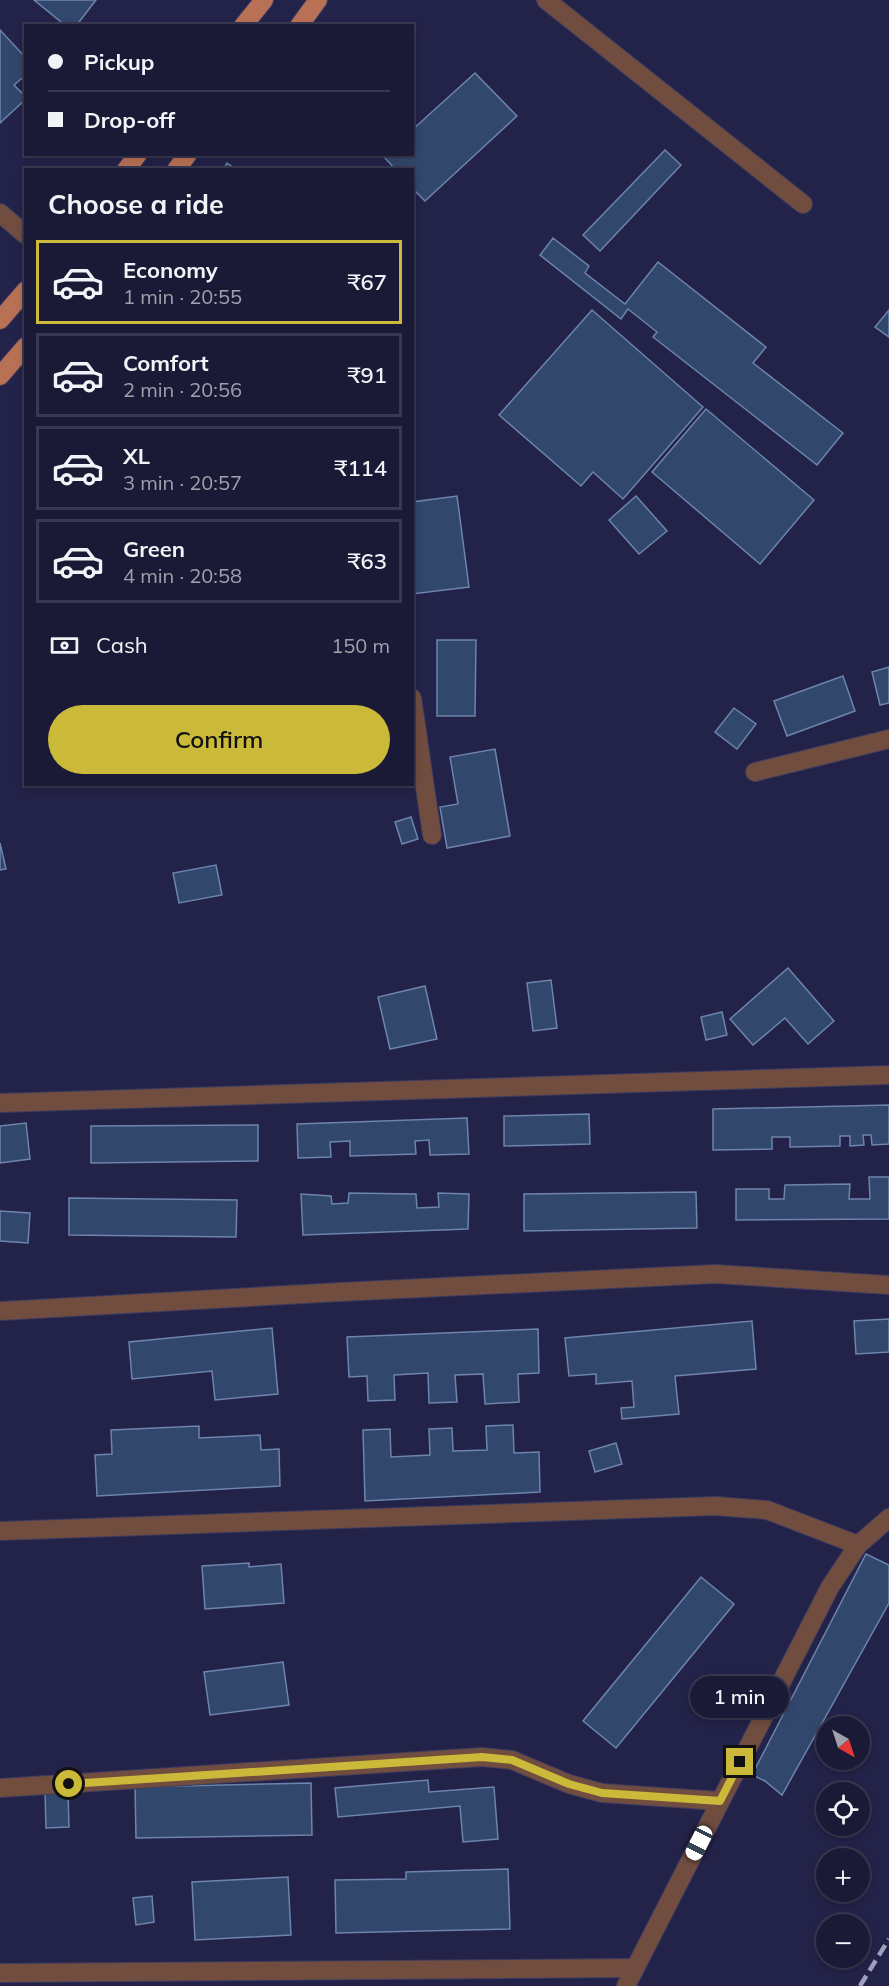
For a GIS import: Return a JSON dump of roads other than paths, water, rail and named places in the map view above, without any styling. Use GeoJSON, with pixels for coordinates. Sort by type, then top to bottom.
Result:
{"type":"FeatureCollection","features":[{"type":"Feature","properties":{"kind":"main road"},"geometry":{"type":"LineString","coordinates":[[245,24],[264,0]]}},
{"type":"Feature","properties":{"kind":"main road"},"geometry":{"type":"LineString","coordinates":[[300,24],[318,0]]}},
{"type":"Feature","properties":{"kind":"main road"},"geometry":{"type":"LineString","coordinates":[[178,168],[187,156]]}},
{"type":"Feature","properties":{"kind":"main road"},"geometry":{"type":"LineString","coordinates":[[0,320],[24,292]]}},
{"type":"Feature","properties":{"kind":"main road"},"geometry":{"type":"LineString","coordinates":[[0,376],[24,348]]}},
{"type":"Feature","properties":{"kind":"street"},"geometry":{"type":"LineString","coordinates":[[546,0],[803,204]]}},
{"type":"Feature","properties":{"kind":"street"},"geometry":{"type":"LineString","coordinates":[[0,213],[24,233]]}},
{"type":"Feature","properties":{"kind":"street"},"geometry":{"type":"LineString","coordinates":[[414,712],[432,835]]}},
{"type":"Feature","properties":{"kind":"street"},"geometry":{"type":"LineString","coordinates":[[755,772],[889,739]]}},
{"type":"Feature","properties":{"kind":"street"},"geometry":{"type":"LineString","coordinates":[[0,1103],[889,1075]]}},
{"type":"Feature","properties":{"kind":"street"},"geometry":{"type":"LineString","coordinates":[[0,1311],[715,1274],[889,1285]]}},
{"type":"Feature","properties":{"kind":"street"},"geometry":{"type":"LineString","coordinates":[[0,1531],[715,1506],[767,1510],[858,1545]]}},
{"type":"Feature","properties":{"kind":"street"},"geometry":{"type":"LineString","coordinates":[[626,1986],[830,1587],[858,1545],[889,1518]]}},
{"type":"Feature","properties":{"kind":"street"},"geometry":{"type":"LineString","coordinates":[[0,1788],[482,1757],[512,1760],[569,1784],[602,1793],[720,1801]]}},
{"type":"Feature","properties":{"kind":"street"},"geometry":{"type":"LineString","coordinates":[[0,1973],[634,1968]]}},
{"type":"Feature","properties":{"kind":"railway"},"geometry":{"type":"LineString","coordinates":[[860,1986],[889,1939]]}}]}
